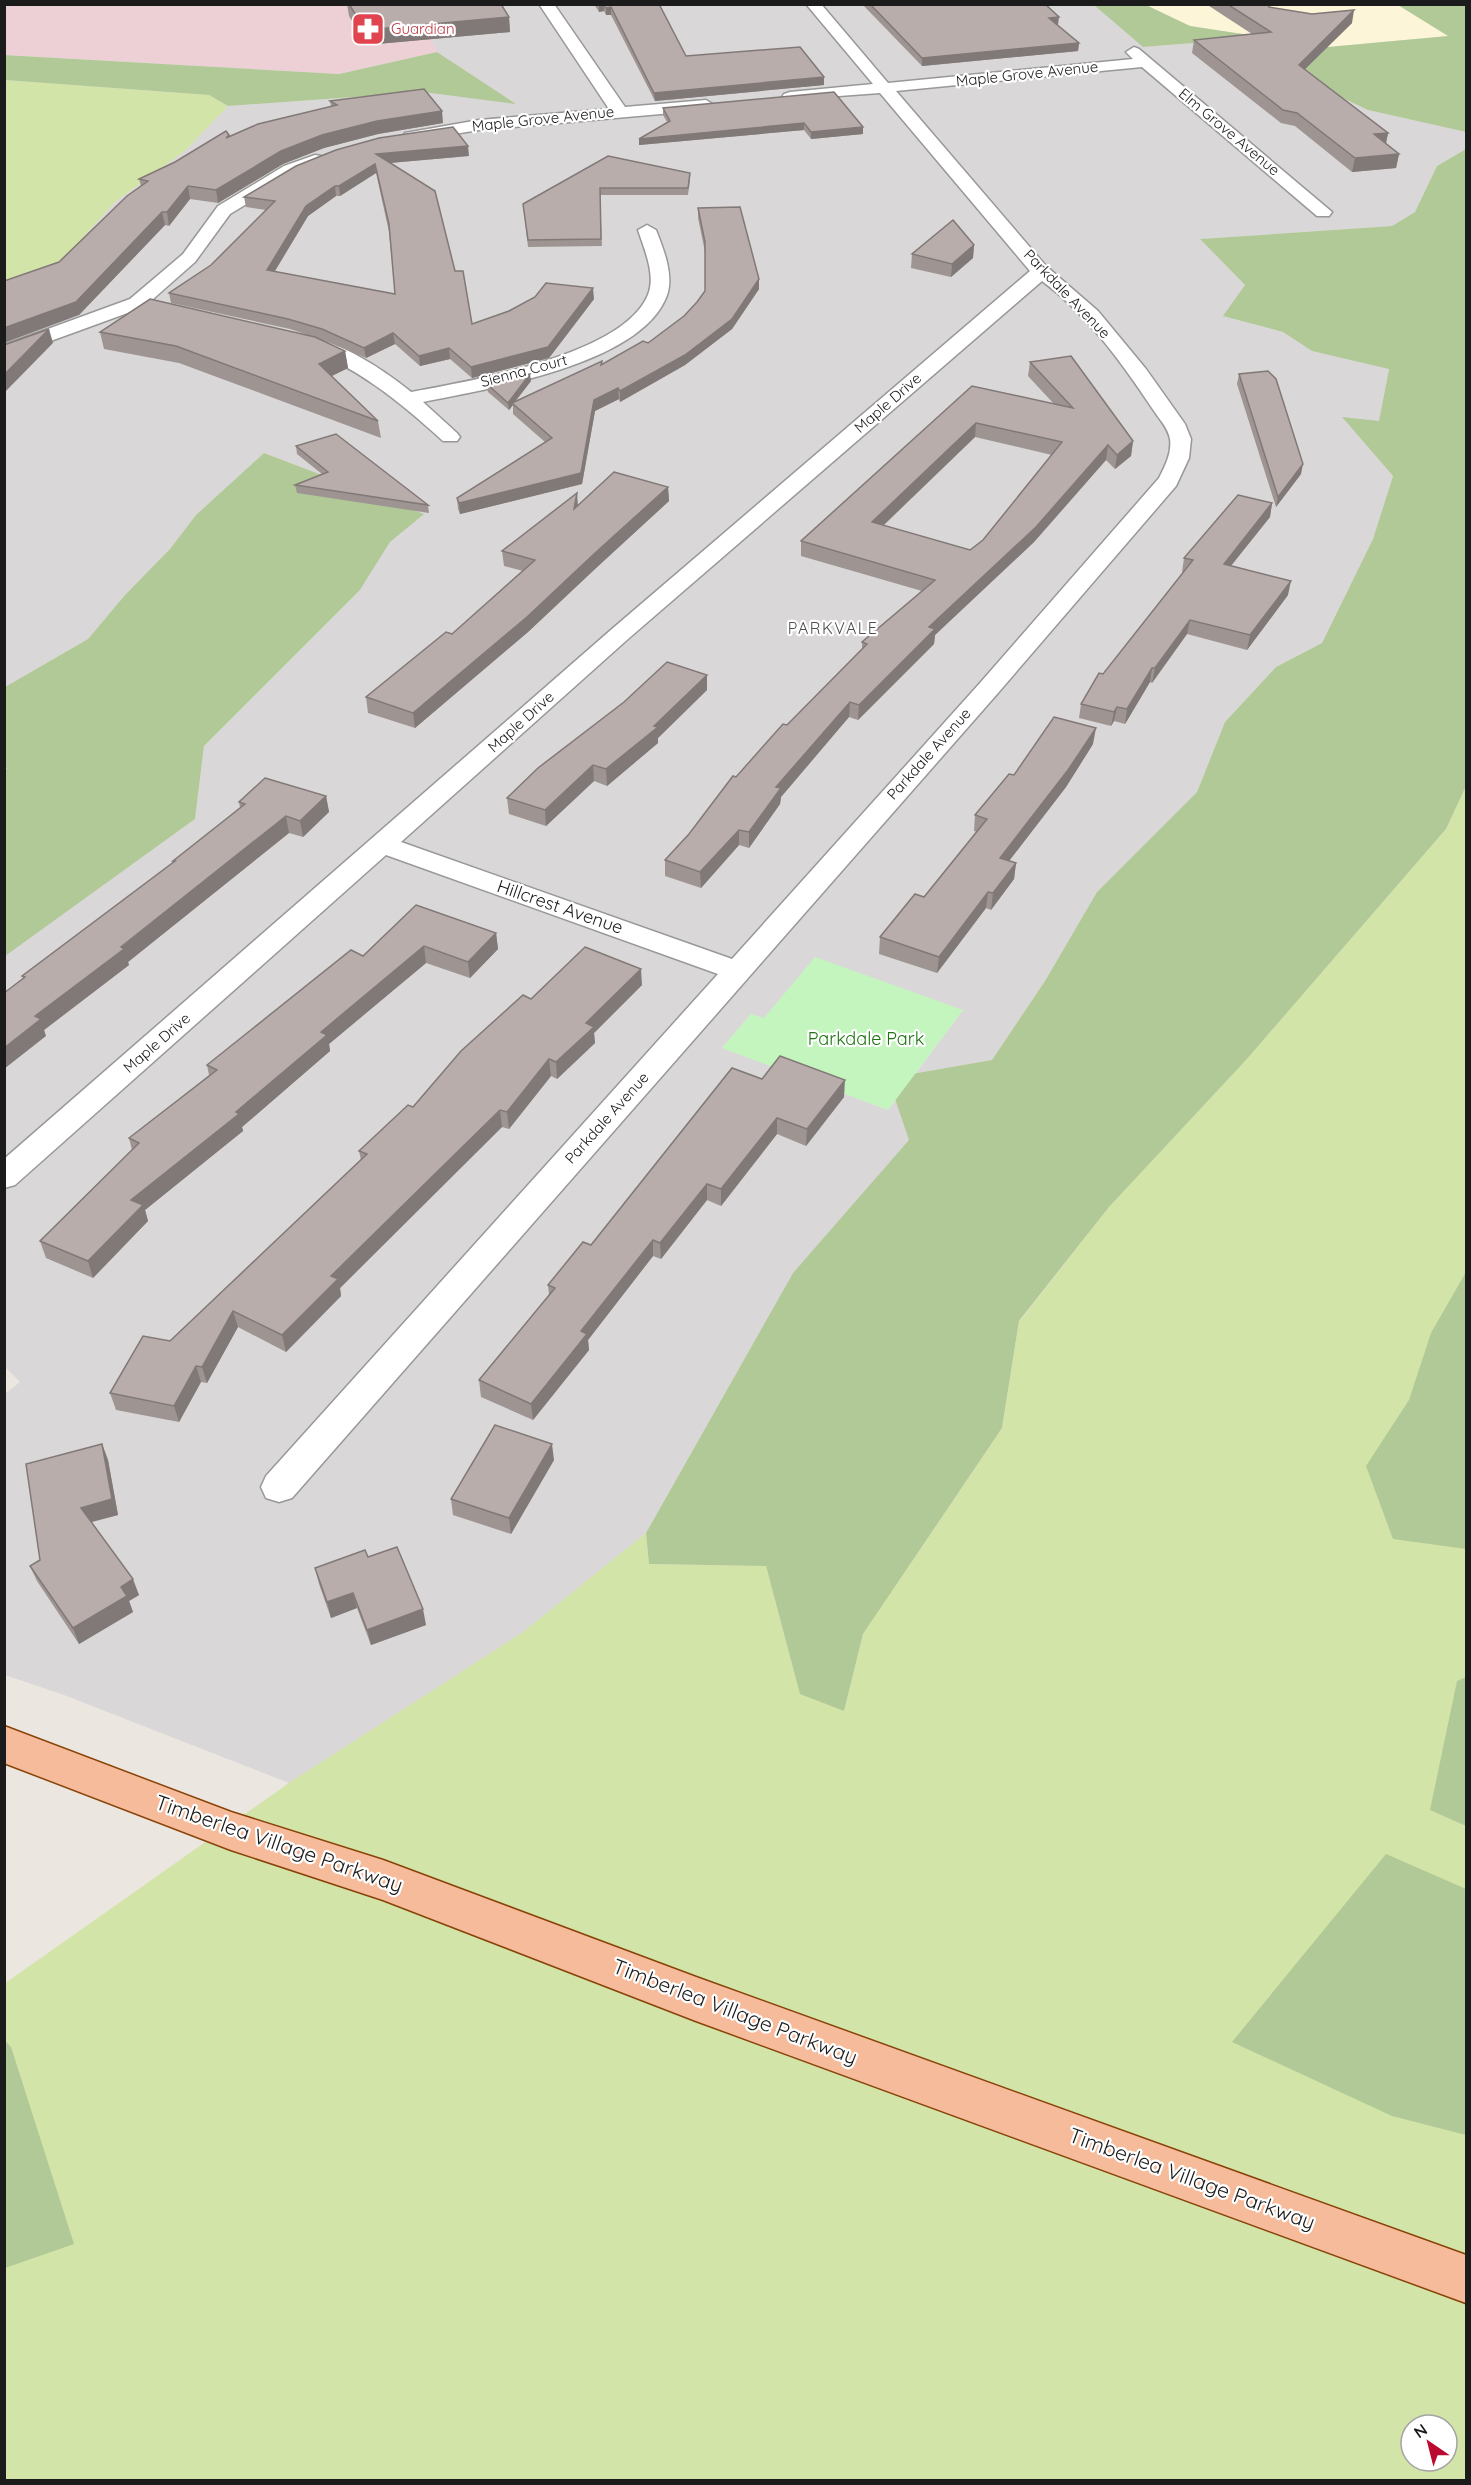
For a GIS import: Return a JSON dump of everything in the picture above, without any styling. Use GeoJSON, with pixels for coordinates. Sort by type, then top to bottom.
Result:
{"type":"FeatureCollection","features":[{"type":"Feature","properties":{"kind":"main road","name":"Timberlea Village Parkway"},"geometry":{"type":"LineString","coordinates":[[4,1744],[231,1831],[383,1880],[696,1999],[1467,2279]]}},
{"type":"Feature","properties":{"kind":"street"},"geometry":{"type":"LineString","coordinates":[[546,4],[619,111]]}},
{"type":"Feature","properties":{"kind":"street","name":"Parkdale Avenue"},"geometry":{"type":"LineString","coordinates":[[279,1487],[989,688],[1168,481],[1176,467],[1180,452],[1179,433],[1157,398],[1107,333],[1042,271],[813,4]]}},
{"type":"Feature","properties":{"kind":"street","name":"Maple Grove Avenue"},"geometry":{"type":"LineString","coordinates":[[778,98],[883,88],[1140,57]]}},
{"type":"Feature","properties":{"kind":"street","name":"Elm Grove Avenue"},"geometry":{"type":"LineString","coordinates":[[1140,57],[1323,212]]}},
{"type":"Feature","properties":{"kind":"street","name":"Maple Grove Avenue"},"geometry":{"type":"LineString","coordinates":[[391,139],[479,125],[720,103]]}},
{"type":"Feature","properties":{"kind":"street"},"geometry":{"type":"LineString","coordinates":[[4,352],[137,303],[189,258],[224,210],[290,170],[331,154]]}},
{"type":"Feature","properties":{"kind":"street","name":"Sienna Court"},"geometry":{"type":"LineString","coordinates":[[408,399],[546,369],[622,335],[647,316],[658,293],[658,265],[647,230]]}},
{"type":"Feature","properties":{"kind":"street","name":"Maple Drive"},"geometry":{"type":"LineString","coordinates":[[4,1177],[620,634],[1042,271]]}},
{"type":"Feature","properties":{"kind":"street"},"geometry":{"type":"LineString","coordinates":[[137,303],[160,308]]}},
{"type":"Feature","properties":{"kind":"street"},"geometry":{"type":"LineString","coordinates":[[292,337],[325,347],[355,361],[408,399],[450,437]]}},
{"type":"Feature","properties":{"kind":"street","name":"Hillcrest Avenue"},"geometry":{"type":"LineString","coordinates":[[382,844],[737,971]]}},
{"type":"Feature","properties":{"kind":"shaded area"},"geometry":{"type":"Polygon","coordinates":[[[1094,4],[1143,47],[1244,39],[1294,75],[1368,110],[1466,132],[1466,149],[1437,166],[1415,212],[1392,226],[1200,239],[1245,285],[1224,316],[1283,332],[1312,351],[1389,368],[1379,422],[1343,418],[1393,476],[1373,539],[1322,643],[1276,667],[1225,722],[1197,792],[1097,892],[1045,981],[992,1060],[916,1073],[963,1010],[764,1019],[751,1014],[723,1047],[888,1110],[896,1100],[910,1140],[793,1273],[646,1533],[523,1632],[289,1783],[64,1695],[5,1675],[5,1394],[20,1382],[4,1366],[4,956],[195,819],[204,746],[360,590],[390,542],[423,514],[264,453],[196,515],[170,549],[125,595],[88,639],[5,687],[5,287],[55,268],[115,202],[186,150],[228,106],[423,92],[514,103],[437,52],[418,5],[1094,4]]]}},
{"type":"Feature","properties":{"kind":"shaded area"},"geometry":{"type":"Polygon","coordinates":[[[4,5],[418,5],[437,52],[339,74],[5,55],[4,5]]]}},
{"type":"Feature","properties":{"kind":"shaded area"},"geometry":{"type":"Polygon","coordinates":[[[1146,5],[1398,5],[1449,36],[1328,47],[1190,26],[1146,5]]]}},
{"type":"Feature","properties":{"kind":"green space"},"geometry":{"type":"Polygon","coordinates":[[[1094,5],[1146,5],[1190,26],[1328,47],[1448,36],[1398,5],[1466,5],[1466,132],[1368,110],[1294,75],[1244,39],[1143,47],[1094,5]]]}},
{"type":"Feature","properties":{"kind":"green space"},"geometry":{"type":"Polygon","coordinates":[[[437,52],[516,104],[423,92],[228,106],[209,95],[5,80],[4,55],[339,74],[437,52]]]}},
{"type":"Feature","properties":{"kind":"green space"},"geometry":{"type":"Polygon","coordinates":[[[5,80],[209,95],[228,106],[186,150],[115,202],[55,268],[5,287],[5,80]]]}},
{"type":"Feature","properties":{"kind":"green space"},"geometry":{"type":"Polygon","coordinates":[[[1466,149],[1466,786],[1446,829],[1246,1060],[1109,1207],[1019,1321],[1002,1428],[863,1634],[844,1711],[800,1694],[766,1566],[649,1564],[646,1533],[793,1273],[909,1140],[888,1078],[992,1060],[1045,981],[1097,892],[1197,792],[1225,722],[1276,667],[1322,643],[1373,539],[1393,476],[1342,417],[1379,421],[1389,369],[1312,351],[1283,332],[1223,316],[1245,285],[1200,239],[1392,226],[1415,212],[1437,166],[1466,149]]]}},
{"type":"Feature","properties":{"kind":"green space"},"geometry":{"type":"Polygon","coordinates":[[[264,453],[424,514],[390,542],[360,590],[204,746],[195,819],[5,956],[4,772],[7,768],[5,767],[5,687],[88,639],[125,595],[170,549],[196,515],[264,453]]]}},
{"type":"Feature","properties":{"kind":"green space"},"geometry":{"type":"Polygon","coordinates":[[[1466,786],[1466,2480],[5,2480],[4,1984],[289,1783],[523,1632],[646,1533],[649,1564],[766,1566],[800,1693],[844,1711],[863,1634],[1002,1428],[1019,1322],[1109,1207],[1246,1060],[1446,829],[1466,786]]]}},
{"type":"Feature","properties":{"kind":"green space","name":"Parkdale Park"},"geometry":{"type":"Polygon","coordinates":[[[815,957],[963,1010],[888,1110],[722,1048],[751,1014],[764,1018],[815,957]]]}},
{"type":"Feature","properties":{"kind":"green space"},"geometry":{"type":"Polygon","coordinates":[[[1466,1272],[1466,1549],[1393,1539],[1366,1466],[1409,1400],[1431,1333],[1466,1272]]]}},
{"type":"Feature","properties":{"kind":"green space"},"geometry":{"type":"Polygon","coordinates":[[[1466,1677],[1466,1826],[1430,1810],[1457,1681],[1466,1677]]]}},
{"type":"Feature","properties":{"kind":"green space"},"geometry":{"type":"Polygon","coordinates":[[[1386,1854],[1466,1889],[1466,2135],[1392,2116],[1232,2042],[1386,1854]]]}},
{"type":"Feature","properties":{"kind":"green space"},"geometry":{"type":"Polygon","coordinates":[[[4,2040],[11,2047],[74,2244],[5,2268],[4,2040]]]}},
{"type":"Feature","properties":{"kind":"building"},"geometry":{"type":"Polygon","coordinates":[[[349,4],[501,4],[509,17],[365,30],[349,4]]]}},
{"type":"Feature","properties":{"kind":"building"},"geometry":{"type":"Polygon","coordinates":[[[604,4],[659,4],[686,56],[800,47],[824,77],[654,93],[611,7],[606,8],[604,4]]]}},
{"type":"Feature","properties":{"kind":"building"},"geometry":{"type":"Polygon","coordinates":[[[870,4],[1045,4],[1059,17],[1049,18],[1079,43],[922,58],[870,4]]]}},
{"type":"Feature","properties":{"kind":"building"},"geometry":{"type":"Polygon","coordinates":[[[1227,4],[1268,4],[1269,7],[1312,14],[1354,10],[1299,65],[1388,133],[1374,134],[1399,154],[1355,158],[1297,113],[1283,110],[1194,40],[1271,32],[1227,4]]]}},
{"type":"Feature","properties":{"kind":"building"},"geometry":{"type":"Polygon","coordinates":[[[424,89],[442,111],[377,121],[322,135],[281,151],[216,190],[188,186],[167,212],[162,212],[76,302],[4,328],[4,281],[59,262],[127,196],[148,181],[139,179],[175,162],[226,131],[229,135],[226,138],[258,124],[337,105],[330,101],[424,89]]]}},
{"type":"Feature","properties":{"kind":"building"},"geometry":{"type":"Polygon","coordinates":[[[834,92],[863,127],[811,132],[804,123],[639,139],[670,121],[663,108],[834,92]]]}},
{"type":"Feature","properties":{"kind":"building"},"geometry":{"type":"Polygon","coordinates":[[[453,127],[468,146],[376,154],[435,191],[455,271],[463,271],[472,324],[509,311],[535,297],[546,283],[593,288],[548,347],[471,367],[449,348],[419,356],[393,333],[364,348],[322,329],[288,319],[169,293],[211,265],[275,201],[244,197],[296,166],[336,150],[379,138],[453,127]],[[375,164],[339,186],[335,186],[306,206],[267,270],[395,294],[389,224],[375,164]]]}},
{"type":"Feature","properties":{"kind":"building"},"geometry":{"type":"Polygon","coordinates":[[[608,156],[690,173],[688,188],[600,188],[601,239],[528,240],[523,204],[608,156]]]}},
{"type":"Feature","properties":{"kind":"building"},"geometry":{"type":"Polygon","coordinates":[[[740,207],[759,279],[732,319],[685,355],[620,391],[618,388],[594,400],[581,473],[459,503],[457,498],[552,438],[512,403],[602,361],[601,365],[643,341],[648,343],[684,316],[705,291],[705,242],[698,208],[740,207]]]}},
{"type":"Feature","properties":{"kind":"building"},"geometry":{"type":"Polygon","coordinates":[[[953,220],[974,245],[952,264],[912,254],[953,220]]]}},
{"type":"Feature","properties":{"kind":"building"},"geometry":{"type":"Polygon","coordinates":[[[150,299],[315,337],[345,351],[319,364],[378,421],[176,346],[100,332],[150,299]]]}},
{"type":"Feature","properties":{"kind":"building"},"geometry":{"type":"Polygon","coordinates":[[[49,329],[4,375],[4,345],[49,329]]]}},
{"type":"Feature","properties":{"kind":"building"},"geometry":{"type":"Polygon","coordinates":[[[1071,356],[1133,441],[1117,455],[1108,445],[1036,527],[929,627],[935,629],[859,705],[850,702],[776,787],[781,788],[749,832],[739,830],[700,872],[665,860],[689,834],[733,776],[736,777],[783,724],[787,725],[867,644],[862,642],[935,580],[801,541],[972,386],[1073,408],[1030,362],[1071,356]],[[976,423],[872,522],[970,550],[983,540],[1062,442],[976,423]]]}},
{"type":"Feature","properties":{"kind":"building"},"geometry":{"type":"Polygon","coordinates":[[[1268,371],[1276,379],[1303,464],[1278,497],[1239,374],[1268,371]]]}},
{"type":"Feature","properties":{"kind":"building"},"geometry":{"type":"Polygon","coordinates":[[[530,374],[508,403],[487,384],[530,374]]]}},
{"type":"Feature","properties":{"kind":"building"},"geometry":{"type":"Polygon","coordinates":[[[336,434],[428,505],[295,485],[328,472],[296,446],[336,434]]]}},
{"type":"Feature","properties":{"kind":"building"},"geometry":{"type":"Polygon","coordinates":[[[614,472],[668,487],[527,617],[413,713],[366,697],[446,632],[452,634],[535,560],[502,551],[577,493],[574,509],[614,472]]]}},
{"type":"Feature","properties":{"kind":"building"},"geometry":{"type":"Polygon","coordinates":[[[1238,495],[1272,503],[1224,564],[1291,581],[1250,635],[1190,620],[1155,668],[1152,668],[1127,709],[1117,707],[1114,712],[1081,704],[1099,673],[1103,674],[1193,560],[1184,558],[1238,495]]]}},
{"type":"Feature","properties":{"kind":"building"},"geometry":{"type":"Polygon","coordinates":[[[667,662],[707,675],[654,726],[658,727],[606,769],[593,765],[545,810],[507,798],[538,768],[624,702],[667,662]]]}},
{"type":"Feature","properties":{"kind":"building"},"geometry":{"type":"Polygon","coordinates":[[[1054,717],[1096,728],[1068,770],[1000,858],[1016,863],[993,893],[988,892],[939,957],[880,937],[915,894],[924,897],[987,819],[975,815],[1009,774],[1014,775],[1054,717]]]}},
{"type":"Feature","properties":{"kind":"building"},"geometry":{"type":"Polygon","coordinates":[[[265,778],[326,796],[300,821],[286,816],[121,947],[124,949],[35,1016],[41,1019],[4,1048],[4,993],[25,977],[22,976],[175,861],[173,861],[245,804],[239,802],[265,778]]]}},
{"type":"Feature","properties":{"kind":"building"},"geometry":{"type":"Polygon","coordinates":[[[416,905],[496,933],[468,962],[424,946],[321,1032],[327,1035],[236,1112],[239,1114],[131,1200],[143,1205],[88,1261],[40,1241],[139,1143],[129,1138],[217,1070],[207,1065],[351,950],[363,956],[416,905]]]}},
{"type":"Feature","properties":{"kind":"building"},"geometry":{"type":"Polygon","coordinates":[[[585,947],[641,969],[586,1023],[594,1027],[556,1062],[549,1059],[507,1112],[500,1110],[331,1276],[338,1279],[282,1335],[233,1311],[202,1367],[196,1366],[174,1406],[110,1393],[143,1336],[170,1341],[367,1154],[359,1151],[408,1105],[413,1107],[461,1051],[523,995],[531,999],[585,947]]]}},
{"type":"Feature","properties":{"kind":"building"},"geometry":{"type":"Polygon","coordinates":[[[780,1056],[845,1080],[807,1129],[777,1118],[721,1189],[707,1184],[660,1243],[653,1240],[581,1331],[587,1334],[531,1404],[479,1380],[555,1288],[548,1285],[583,1242],[591,1245],[732,1068],[762,1079],[780,1056]]]}},
{"type":"Feature","properties":{"kind":"building"},"geometry":{"type":"Polygon","coordinates":[[[495,1425],[552,1444],[509,1518],[451,1499],[495,1425]]]}},
{"type":"Feature","properties":{"kind":"building"},"geometry":{"type":"Polygon","coordinates":[[[102,1444],[112,1499],[81,1508],[133,1579],[121,1587],[127,1596],[73,1628],[30,1566],[40,1560],[26,1464],[102,1444]]]}},
{"type":"Feature","properties":{"kind":"building"},"geometry":{"type":"Polygon","coordinates":[[[397,1547],[423,1609],[367,1630],[353,1593],[327,1602],[315,1568],[365,1550],[368,1557],[397,1547]]]}},
{"type":"Feature","properties":{"kind":"place","name":"Guardian"},"geometry":{"type":"Point","coordinates":[368,29]}},
{"type":"Feature","properties":{"kind":"district","name":"PARKVALE"},"geometry":{"type":"Point","coordinates":[833,628]}}]}
